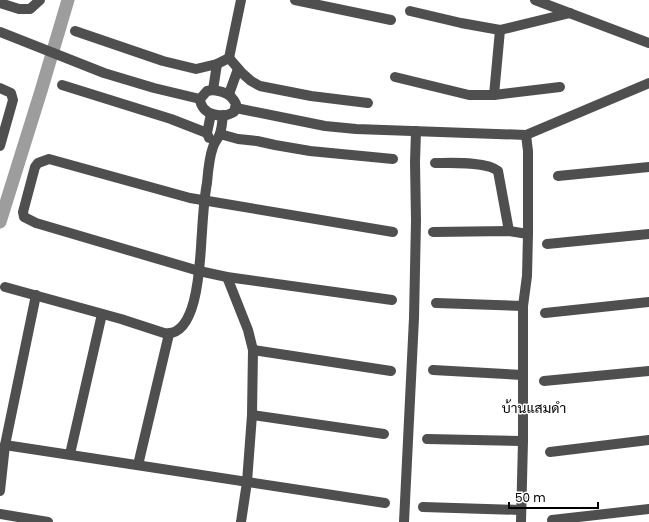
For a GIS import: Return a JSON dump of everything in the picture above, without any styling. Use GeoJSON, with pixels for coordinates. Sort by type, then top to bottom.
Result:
{"type":"FeatureCollection","features":[{"type":"Feature","properties":{"kind":"street"},"geometry":{"type":"LineString","coordinates":[[0,3],[19,9],[30,9],[40,0]]}},
{"type":"Feature","properties":{"kind":"street"},"geometry":{"type":"LineString","coordinates":[[229,58],[241,0]]}},
{"type":"Feature","properties":{"kind":"street"},"geometry":{"type":"LineString","coordinates":[[295,0],[391,20]]}},
{"type":"Feature","properties":{"kind":"street"},"geometry":{"type":"LineString","coordinates":[[535,0],[649,43]]}},
{"type":"Feature","properties":{"kind":"street"},"geometry":{"type":"LineString","coordinates":[[410,11],[461,23],[500,30],[570,12]]}},
{"type":"Feature","properties":{"kind":"street"},"geometry":{"type":"LineString","coordinates":[[494,95],[500,30]]}},
{"type":"Feature","properties":{"kind":"street"},"geometry":{"type":"LineString","coordinates":[[0,32],[104,73],[154,88],[200,99]]}},
{"type":"Feature","properties":{"kind":"street"},"geometry":{"type":"LineString","coordinates":[[75,32],[185,68],[196,69],[217,64],[229,58]]}},
{"type":"Feature","properties":{"kind":"street"},"geometry":{"type":"LineString","coordinates":[[229,58],[251,81],[260,86],[311,96],[368,103]]}},
{"type":"Feature","properties":{"kind":"street"},"geometry":{"type":"LineString","coordinates":[[213,90],[217,64]]}},
{"type":"Feature","properties":{"kind":"street"},"geometry":{"type":"LineString","coordinates":[[229,94],[238,69]]}},
{"type":"Feature","properties":{"kind":"street"},"geometry":{"type":"LineString","coordinates":[[395,76],[469,95],[494,95],[560,87]]}},
{"type":"Feature","properties":{"kind":"street"},"geometry":{"type":"LineString","coordinates":[[236,108],[325,126],[356,129],[526,135],[649,83]]}},
{"type":"Feature","properties":{"kind":"street"},"geometry":{"type":"LineString","coordinates":[[62,85],[171,119],[207,133]]}},
{"type":"Feature","properties":{"kind":"street"},"geometry":{"type":"LineString","coordinates":[[0,88],[11,93],[13,100],[0,146]]}},
{"type":"Feature","properties":{"kind":"street"},"geometry":{"type":"LineString","coordinates":[[213,90],[224,92],[229,94],[236,104],[236,108],[234,112],[230,114],[211,114],[204,110],[200,99],[207,91],[213,90]]}},
{"type":"Feature","properties":{"kind":"street"},"geometry":{"type":"LineString","coordinates":[[211,114],[207,133],[213,145]]}},
{"type":"Feature","properties":{"kind":"street"},"geometry":{"type":"LineString","coordinates":[[5,287],[169,334],[177,331],[183,326],[195,301],[199,271],[204,200],[213,145],[220,134],[223,115]]}},
{"type":"Feature","properties":{"kind":"street"},"geometry":{"type":"LineString","coordinates":[[404,522],[414,318],[416,132]]}},
{"type":"Feature","properties":{"kind":"street"},"geometry":{"type":"LineString","coordinates":[[220,134],[238,139],[257,141],[310,152],[393,159]]}},
{"type":"Feature","properties":{"kind":"street"},"geometry":{"type":"LineString","coordinates":[[521,522],[523,441],[523,306],[527,276],[528,234],[528,151],[526,135]]}},
{"type":"Feature","properties":{"kind":"street"},"geometry":{"type":"LineString","coordinates":[[392,300],[227,277],[199,271],[36,224],[24,217],[23,212],[35,167],[38,163],[49,159],[190,198],[393,232]]}},
{"type":"Feature","properties":{"kind":"street"},"geometry":{"type":"LineString","coordinates":[[435,163],[483,165],[494,167],[498,171],[509,231]]}},
{"type":"Feature","properties":{"kind":"street"},"geometry":{"type":"LineString","coordinates":[[558,176],[649,168]]}},
{"type":"Feature","properties":{"kind":"street"},"geometry":{"type":"LineString","coordinates":[[433,232],[509,231],[528,234]]}},
{"type":"Feature","properties":{"kind":"street"},"geometry":{"type":"LineString","coordinates":[[547,244],[649,234]]}},
{"type":"Feature","properties":{"kind":"street"},"geometry":{"type":"LineString","coordinates":[[227,277],[248,330],[253,350],[252,415],[247,482],[242,522]]}},
{"type":"Feature","properties":{"kind":"street"},"geometry":{"type":"LineString","coordinates":[[0,491],[5,445],[36,295]]}},
{"type":"Feature","properties":{"kind":"street"},"geometry":{"type":"LineString","coordinates":[[545,313],[649,302]]}},
{"type":"Feature","properties":{"kind":"street"},"geometry":{"type":"LineString","coordinates":[[436,303],[523,306]]}},
{"type":"Feature","properties":{"kind":"street"},"geometry":{"type":"LineString","coordinates":[[70,454],[102,314]]}},
{"type":"Feature","properties":{"kind":"street"},"geometry":{"type":"LineString","coordinates":[[138,465],[169,334]]}},
{"type":"Feature","properties":{"kind":"street"},"geometry":{"type":"LineString","coordinates":[[253,350],[391,371]]}},
{"type":"Feature","properties":{"kind":"street"},"geometry":{"type":"LineString","coordinates":[[433,370],[523,375]]}},
{"type":"Feature","properties":{"kind":"street"},"geometry":{"type":"LineString","coordinates":[[544,381],[649,370]]}},
{"type":"Feature","properties":{"kind":"street"},"geometry":{"type":"LineString","coordinates":[[252,415],[384,434]]}},
{"type":"Feature","properties":{"kind":"street"},"geometry":{"type":"LineString","coordinates":[[427,439],[523,441]]}},
{"type":"Feature","properties":{"kind":"street"},"geometry":{"type":"LineString","coordinates":[[550,452],[649,440]]}},
{"type":"Feature","properties":{"kind":"street"},"geometry":{"type":"LineString","coordinates":[[5,445],[385,503]]}},
{"type":"Feature","properties":{"kind":"street"},"geometry":{"type":"LineString","coordinates":[[423,507],[521,510]]}},
{"type":"Feature","properties":{"kind":"street"},"geometry":{"type":"LineString","coordinates":[[552,520],[649,509]]}},
{"type":"Feature","properties":{"kind":"street"},"geometry":{"type":"LineString","coordinates":[[0,514],[48,522]]}},
{"type":"Feature","properties":{"kind":"waterway"},"geometry":{"type":"LineString","coordinates":[[0,222],[68,0]]}},
{"type":"Feature","properties":{"kind":"district","name":"บ้านแสมดำ"},"geometry":{"type":"Point","coordinates":[534,408]}}]}
